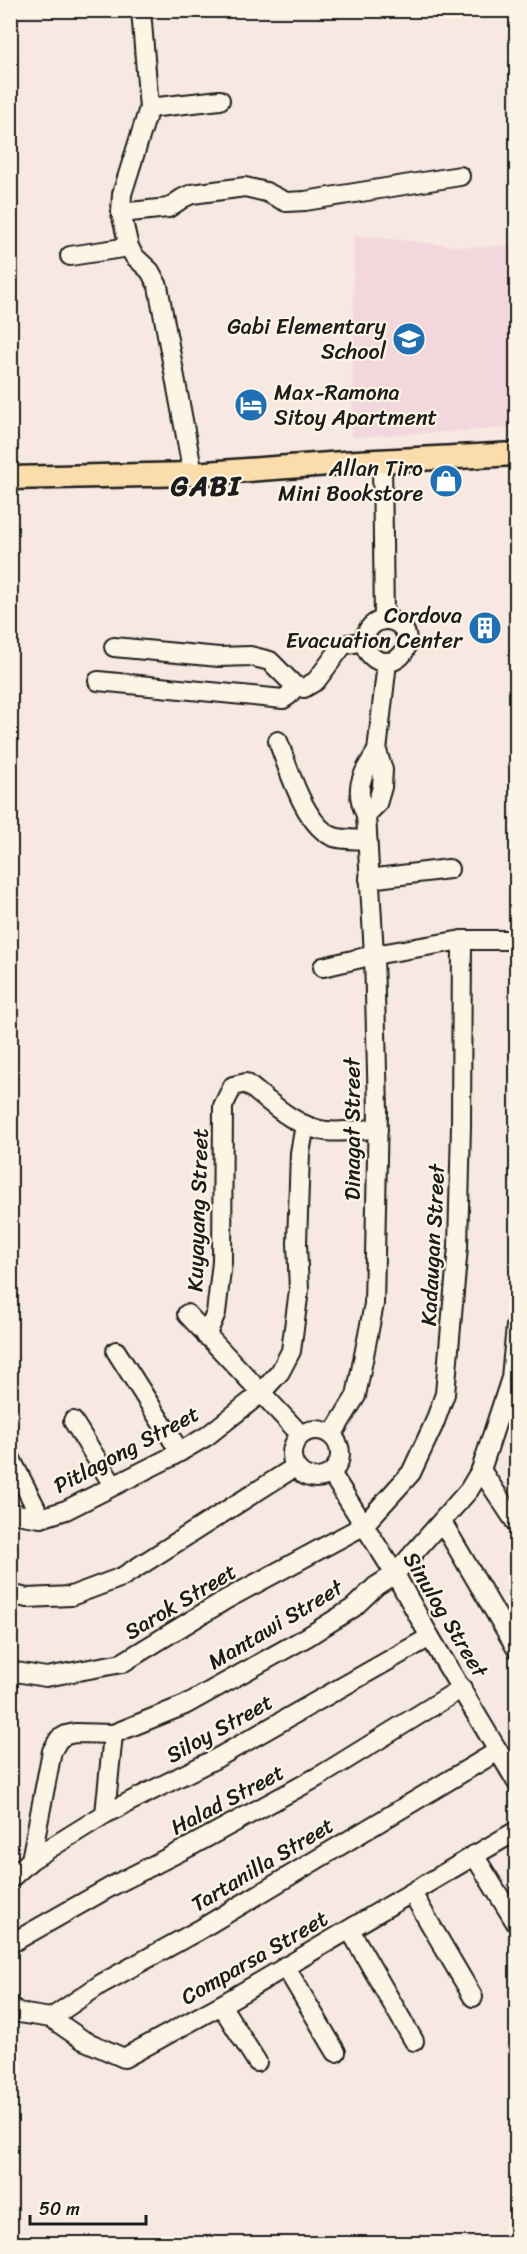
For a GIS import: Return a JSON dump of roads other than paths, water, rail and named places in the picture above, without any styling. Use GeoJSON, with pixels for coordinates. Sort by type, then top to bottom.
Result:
{"type":"FeatureCollection","features":[{"type":"Feature","properties":{"kind":"main road"},"geometry":{"type":"LineString","coordinates":[[10,478],[193,474],[516,454]]}},
{"type":"Feature","properties":{"kind":"street"},"geometry":{"type":"LineString","coordinates":[[141,10],[150,108],[122,194],[121,213],[129,247],[150,271],[158,286],[193,474]]}},
{"type":"Feature","properties":{"kind":"street"},"geometry":{"type":"LineString","coordinates":[[150,108],[220,100]]}},
{"type":"Feature","properties":{"kind":"street"},"geometry":{"type":"LineString","coordinates":[[121,213],[168,208],[192,194],[245,187],[266,192],[286,202],[305,201],[460,176]]}},
{"type":"Feature","properties":{"kind":"street"},"geometry":{"type":"LineString","coordinates":[[70,256],[129,247]]}},
{"type":"Feature","properties":{"kind":"street"},"geometry":{"type":"LineString","coordinates":[[382,461],[384,619]]}},
{"type":"Feature","properties":{"kind":"street"},"geometry":{"type":"LineString","coordinates":[[384,619],[394,621],[401,626],[407,639],[404,653],[398,659],[387,662],[376,660],[369,655],[364,641],[369,628],[377,621],[384,619]]}},
{"type":"Feature","properties":{"kind":"street"},"geometry":{"type":"LineString","coordinates":[[114,647],[219,657],[250,656],[270,660],[295,686],[304,688],[316,681],[343,645],[364,641]]}},
{"type":"Feature","properties":{"kind":"street","name":"Dinagat Street"},"geometry":{"type":"LineString","coordinates":[[332,1435],[356,1395],[374,1304],[378,1129],[374,955],[366,815],[377,804],[381,794],[383,770],[377,751],[387,662]]}},
{"type":"Feature","properties":{"kind":"street"},"geometry":{"type":"LineString","coordinates":[[98,681],[283,699],[295,686]]}},
{"type":"Feature","properties":{"kind":"street"},"geometry":{"type":"LineString","coordinates":[[278,741],[301,797],[311,817],[321,830],[334,837],[367,840]]}},
{"type":"Feature","properties":{"kind":"street"},"geometry":{"type":"LineString","coordinates":[[369,879],[449,869]]}},
{"type":"Feature","properties":{"kind":"street"},"geometry":{"type":"LineString","coordinates":[[323,968],[374,955],[462,940],[515,940],[516,943]]}},
{"type":"Feature","properties":{"kind":"street","name":"Kadaugan Street"},"geometry":{"type":"LineString","coordinates":[[363,1526],[411,1473],[445,1394],[458,1247],[462,940]]}},
{"type":"Feature","properties":{"kind":"street","name":"Kuyayang Street"},"geometry":{"type":"LineString","coordinates":[[206,1336],[216,1313],[222,1263],[223,1106],[233,1086],[246,1083],[283,1112],[305,1125]]}},
{"type":"Feature","properties":{"kind":"street"},"geometry":{"type":"LineString","coordinates":[[305,1125],[326,1131],[378,1129]]}},
{"type":"Feature","properties":{"kind":"street","name":"Pitlagong Street"},"geometry":{"type":"LineString","coordinates":[[10,1513],[41,1518],[66,1510],[180,1452],[207,1436],[260,1394],[280,1372],[291,1350],[299,1290],[297,1243],[300,1153],[305,1125]]}},
{"type":"Feature","properties":{"kind":"street"},"geometry":{"type":"LineString","coordinates":[[187,1314],[301,1435]]}},
{"type":"Feature","properties":{"kind":"street","name":"Mantawi Street"},"geometry":{"type":"LineString","coordinates":[[113,1734],[185,1704],[307,1637],[353,1608],[376,1586],[395,1574],[469,1490],[481,1470],[514,1379],[516,1326]]}},
{"type":"Feature","properties":{"kind":"street"},"geometry":{"type":"LineString","coordinates":[[117,1351],[180,1452]]}},
{"type":"Feature","properties":{"kind":"street"},"geometry":{"type":"LineString","coordinates":[[73,1421],[113,1485]]}},
{"type":"Feature","properties":{"kind":"street"},"geometry":{"type":"LineString","coordinates":[[317,1429],[332,1435],[338,1442],[341,1458],[339,1465],[332,1473],[321,1478],[300,1473],[292,1453],[293,1445],[301,1435],[309,1430],[317,1429]]}},
{"type":"Feature","properties":{"kind":"street"},"geometry":{"type":"LineString","coordinates":[[10,1457],[41,1518]]}},
{"type":"Feature","properties":{"kind":"street"},"geometry":{"type":"LineString","coordinates":[[10,1594],[27,1598],[71,1596],[122,1577],[296,1467]]}},
{"type":"Feature","properties":{"kind":"street"},"geometry":{"type":"LineString","coordinates":[[481,1470],[516,1523]]}},
{"type":"Feature","properties":{"kind":"street","name":"Sinulog Street"},"geometry":{"type":"LineString","coordinates":[[332,1473],[395,1574],[429,1637],[462,1688],[516,1781]]}},
{"type":"Feature","properties":{"kind":"street"},"geometry":{"type":"LineString","coordinates":[[442,1522],[516,1648]]}},
{"type":"Feature","properties":{"kind":"street","name":"Sarok Street"},"geometry":{"type":"LineString","coordinates":[[10,1671],[46,1677],[122,1663],[225,1600],[363,1526]]}},
{"type":"Feature","properties":{"kind":"street","name":"Siloy Street"},"geometry":{"type":"LineString","coordinates":[[10,1879],[31,1860],[105,1814],[217,1758],[429,1637]]}},
{"type":"Feature","properties":{"kind":"street","name":"Halad Street"},"geometry":{"type":"LineString","coordinates":[[10,1944],[114,1885],[323,1774],[462,1688]]}},
{"type":"Feature","properties":{"kind":"street"},"geometry":{"type":"LineString","coordinates":[[31,1860],[52,1751],[55,1744],[66,1735],[75,1733],[113,1734],[105,1814]]}},
{"type":"Feature","properties":{"kind":"street","name":"Tartanilla Street"},"geometry":{"type":"LineString","coordinates":[[51,2018],[100,1984],[209,1924],[498,1751]]}},
{"type":"Feature","properties":{"kind":"street","name":"Comparsa Street"},"geometry":{"type":"LineString","coordinates":[[10,2006],[19,2013],[51,2018],[82,2040],[124,2058],[221,2005],[516,1831]]}},
{"type":"Feature","properties":{"kind":"street"},"geometry":{"type":"LineString","coordinates":[[474,1856],[516,1923]]}},
{"type":"Feature","properties":{"kind":"street"},"geometry":{"type":"LineString","coordinates":[[412,1893],[473,1997]]}},
{"type":"Feature","properties":{"kind":"street"},"geometry":{"type":"LineString","coordinates":[[350,1930],[414,2041]]}},
{"type":"Feature","properties":{"kind":"street"},"geometry":{"type":"LineString","coordinates":[[285,1966],[336,2052]]}},
{"type":"Feature","properties":{"kind":"street"},"geometry":{"type":"LineString","coordinates":[[221,2005],[257,2062]]}},
{"type":"Feature","properties":{"kind":"place","name":"Gabi Elementary School"},"geometry":{"type":"Point","coordinates":[409,339]}},
{"type":"Feature","properties":{"kind":"place","name":"Max-Ramona Sitoy Apartment"},"geometry":{"type":"Point","coordinates":[251,405]}},
{"type":"Feature","properties":{"kind":"place","name":"Allan Tiro Mini Bookstore"},"geometry":{"type":"Point","coordinates":[446,481]}},
{"type":"Feature","properties":{"kind":"place","name":"Cordova Evacuation Center"},"geometry":{"type":"Point","coordinates":[485,628]}},
{"type":"Feature","properties":{"kind":"district","name":"GABI"},"geometry":{"type":"Point","coordinates":[206,485]}}]}
